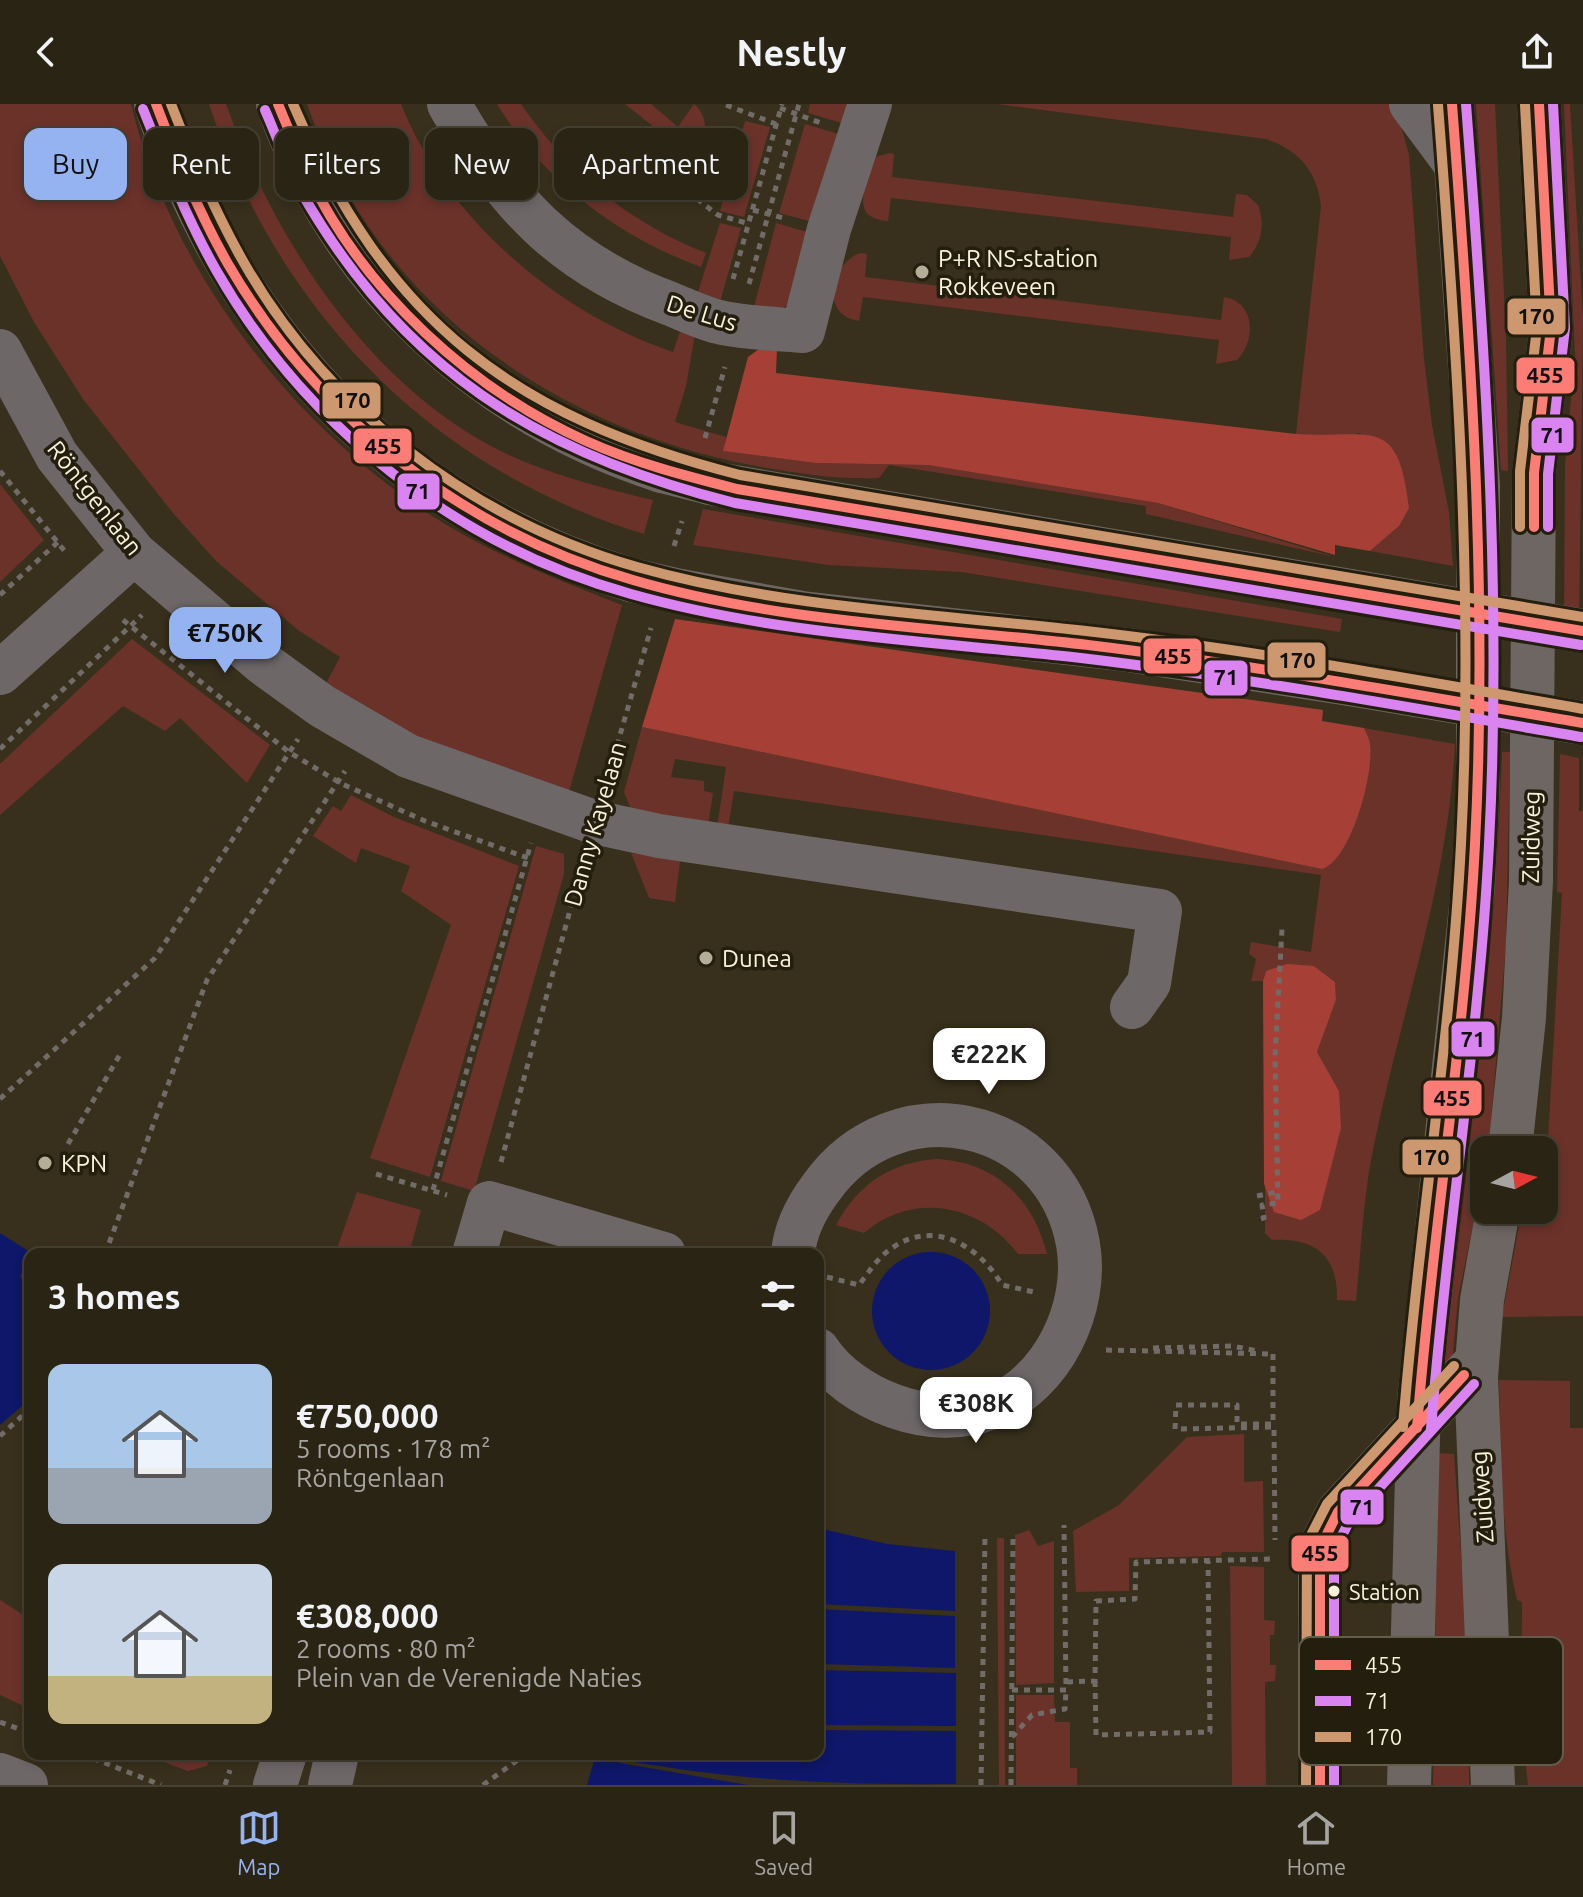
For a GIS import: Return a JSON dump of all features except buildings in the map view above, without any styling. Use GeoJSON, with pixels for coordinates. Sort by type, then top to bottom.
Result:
{"type":"FeatureCollection","features":[{"type":"Feature","properties":{"kind":"main road"},"geometry":{"type":"LineString","coordinates":[[156,104],[194,203],[232,274],[259,317],[328,397],[405,465],[487,521],[558,555],[631,580],[676,573],[802,613],[1128,650],[1583,723]]}},
{"type":"Feature","properties":{"kind":"main road"},"geometry":{"type":"LineString","coordinates":[[278,104],[297,153],[332,219],[390,297],[467,371],[544,422],[611,454],[698,483],[1583,631]]}},
{"type":"Feature","properties":{"kind":"main road"},"geometry":{"type":"LineString","coordinates":[[1412,1637],[1417,1428],[1473,887],[1478,784],[1478,485],[1452,104]]}},
{"type":"Feature","properties":{"kind":"main road","name":"Zuidweg"},"geometry":{"type":"LineString","coordinates":[[1511,1136],[1524,1018],[1531,881],[1534,473],[1551,328],[1539,104]]}},
{"type":"Feature","properties":{"kind":"main road","name":"Zuidweg"},"geometry":{"type":"LineString","coordinates":[[1487,1637],[1476,1362],[1482,1300],[1496,1224]]}},
{"type":"Feature","properties":{"kind":"main road"},"geometry":{"type":"LineString","coordinates":[[1409,1765],[1409,1785]]}},
{"type":"Feature","properties":{"kind":"main road","name":"Zuidweg"},"geometry":{"type":"LineString","coordinates":[[1492,1765],[1493,1785]]}},
{"type":"Feature","properties":{"kind":"street","name":"De Lus"},"geometry":{"type":"LineString","coordinates":[[449,104],[475,149],[507,191],[575,256],[600,274],[728,324],[803,331],[829,229],[870,104]]}},
{"type":"Feature","properties":{"kind":"street"},"geometry":{"type":"LineString","coordinates":[[1411,104],[1457,166]]}},
{"type":"Feature","properties":{"kind":"street","name":"Röntgenlaan"},"geometry":{"type":"LineString","coordinates":[[0,351],[57,456],[134,553],[264,664],[322,706],[408,756],[594,822],[659,836],[1160,911],[1149,983],[1132,1007]]}},
{"type":"Feature","properties":{"kind":"street"},"geometry":{"type":"LineString","coordinates":[[0,673],[134,553]]}},
{"type":"Feature","properties":{"kind":"street"},"geometry":{"type":"LineString","coordinates":[[793,1248],[794,1238],[808,1206],[831,1174],[853,1153],[883,1135],[928,1123],[977,1128],[1008,1140],[1031,1160],[1067,1206],[1078,1243],[1078,1302],[1063,1340],[1039,1373],[1014,1394],[990,1408],[925,1413],[882,1402],[850,1384],[824,1356]]}},
{"type":"Feature","properties":{"kind":"street"},"geometry":{"type":"LineString","coordinates":[[473,1248],[469,1199],[643,1248]]}},
{"type":"Feature","properties":{"kind":"street"},"geometry":{"type":"LineString","coordinates":[[1320,1637],[1320,1548],[1338,1512],[1476,1362]]}},
{"type":"Feature","properties":{"kind":"street"},"geometry":{"type":"LineString","coordinates":[[275,1785],[283,1760]]}},
{"type":"Feature","properties":{"kind":"street"},"geometry":{"type":"LineString","coordinates":[[330,1785],[336,1760]]}},
{"type":"Feature","properties":{"kind":"street"},"geometry":{"type":"LineString","coordinates":[[0,1775],[26,1785]]}},
{"type":"Feature","properties":{"kind":"path"},"geometry":{"type":"LineString","coordinates":[[728,324],[750,224],[782,104]]}},
{"type":"Feature","properties":{"kind":"path"},"geometry":{"type":"LineString","coordinates":[[728,324],[799,104]]}},
{"type":"Feature","properties":{"kind":"path"},"geometry":{"type":"LineString","coordinates":[[726,105],[776,124]]}},
{"type":"Feature","properties":{"kind":"path"},"geometry":{"type":"LineString","coordinates":[[698,200],[718,215],[750,224]]}},
{"type":"Feature","properties":{"kind":"path"},"geometry":{"type":"LineString","coordinates":[[676,573],[718,395]]}},
{"type":"Feature","properties":{"kind":"path"},"geometry":{"type":"LineString","coordinates":[[0,595],[99,508]]}},
{"type":"Feature","properties":{"kind":"path"},"geometry":{"type":"LineString","coordinates":[[0,749],[173,586]]}},
{"type":"Feature","properties":{"kind":"path","name":"Danny Kayelaan"},"geometry":{"type":"LineString","coordinates":[[469,1199],[594,822],[652,625]]}},
{"type":"Feature","properties":{"kind":"path"},"geometry":{"type":"LineString","coordinates":[[0,1099],[155,958],[322,706]]}},
{"type":"Feature","properties":{"kind":"path"},"geometry":{"type":"LineString","coordinates":[[107,1248],[207,980],[340,783],[365,731]]}},
{"type":"Feature","properties":{"kind":"path"},"geometry":{"type":"LineString","coordinates":[[433,1190],[540,803]]}},
{"type":"Feature","properties":{"kind":"path"},"geometry":{"type":"LineString","coordinates":[[1261,1219],[1262,1205],[1278,1203],[1275,1056],[1282,929]]}},
{"type":"Feature","properties":{"kind":"path"},"geometry":{"type":"LineString","coordinates":[[68,1144],[122,1051]]}},
{"type":"Feature","properties":{"kind":"path"},"geometry":{"type":"LineString","coordinates":[[376,1174],[469,1199]]}},
{"type":"Feature","properties":{"kind":"path"},"geometry":{"type":"LineString","coordinates":[[1257,1196],[1277,1192]]}},
{"type":"Feature","properties":{"kind":"path"},"geometry":{"type":"LineString","coordinates":[[824,1276],[859,1285],[895,1245],[935,1235],[955,1239],[986,1259],[1002,1285],[1078,1302]]}},
{"type":"Feature","properties":{"kind":"path"},"geometry":{"type":"LineString","coordinates":[[1092,1350],[1273,1354],[1273,1424],[1237,1424],[1237,1405],[1176,1405],[1175,1429],[1274,1427],[1274,1480]]}},
{"type":"Feature","properties":{"kind":"path"},"geometry":{"type":"LineString","coordinates":[[0,1436],[24,1414]]}},
{"type":"Feature","properties":{"kind":"path"},"geometry":{"type":"LineString","coordinates":[[1012,1737],[1032,1715],[1065,1709],[1064,1525]]}},
{"type":"Feature","properties":{"kind":"path"},"geometry":{"type":"LineString","coordinates":[[981,1785],[985,1536]]}},
{"type":"Feature","properties":{"kind":"path"},"geometry":{"type":"LineString","coordinates":[[1011,1785],[1013,1537]]}},
{"type":"Feature","properties":{"kind":"path"},"geometry":{"type":"LineString","coordinates":[[1208,1561],[1210,1732],[1096,1735],[1096,1601],[1135,1599],[1136,1562],[1275,1559]]}},
{"type":"Feature","properties":{"kind":"path"},"geometry":{"type":"LineString","coordinates":[[1012,1690],[1095,1681]]}},
{"type":"Feature","properties":{"kind":"path"},"geometry":{"type":"LineString","coordinates":[[0,1722],[24,1731]]}},
{"type":"Feature","properties":{"kind":"path"},"geometry":{"type":"LineString","coordinates":[[97,1760],[161,1785]]}},
{"type":"Feature","properties":{"kind":"path"},"geometry":{"type":"LineString","coordinates":[[483,1785],[518,1760]]}},
{"type":"Feature","properties":{"kind":"shaded area"},"geometry":{"type":"Polygon","coordinates":[[[0,104],[131,104],[143,144],[143,200],[164,200],[209,288],[248,344],[291,396],[339,444],[391,487],[445,524],[510,558],[622,605],[568,795],[462,762],[323,689],[340,657],[298,630],[216,561],[173,513],[83,399],[34,322],[0,256],[0,104]]]}},
{"type":"Feature","properties":{"kind":"shaded area"},"geometry":{"type":"Polygon","coordinates":[[[209,104],[226,104],[235,128],[218,128],[209,104]]]}},
{"type":"Feature","properties":{"kind":"shaded area"},"geometry":{"type":"Polygon","coordinates":[[[307,104],[401,104],[425,152],[425,200],[458,200],[511,256],[548,287],[630,335],[673,352],[681,329],[695,334],[686,386],[675,422],[726,437],[724,451],[816,463],[928,465],[1158,503],[1335,557],[1146,514],[1146,506],[889,465],[879,478],[845,478],[741,463],[669,444],[600,417],[535,383],[476,341],[422,292],[376,237],[353,200],[409,200],[409,128],[317,128],[307,104]]]}},
{"type":"Feature","properties":{"kind":"shaded area"},"geometry":{"type":"Polygon","coordinates":[[[497,104],[521,104],[554,146],[554,175],[538,158],[538,128],[513,128],[497,104]]]}},
{"type":"Feature","properties":{"kind":"shaded area"},"geometry":{"type":"Polygon","coordinates":[[[625,104],[651,104],[678,127],[694,104],[700,111],[705,128],[655,128],[625,104]]]}},
{"type":"Feature","properties":{"kind":"shaded area"},"geometry":{"type":"Polygon","coordinates":[[[810,104],[850,104],[845,124],[808,113],[810,104]]]}},
{"type":"Feature","properties":{"kind":"shaded area"},"geometry":{"type":"Polygon","coordinates":[[[997,104],[1389,104],[1401,126],[1409,155],[1424,359],[1432,425],[1449,512],[1453,566],[1370,551],[1399,526],[1360,433],[1339,437],[1296,434],[1321,206],[1311,172],[1297,156],[1266,139],[997,104]]]}},
{"type":"Feature","properties":{"kind":"shaded area"},"geometry":{"type":"Polygon","coordinates":[[[1476,104],[1495,104],[1506,338],[1508,471],[1501,470],[1476,104]]]}},
{"type":"Feature","properties":{"kind":"shaded area"},"geometry":{"type":"Polygon","coordinates":[[[1564,104],[1570,104],[1583,319],[1579,624],[1564,624],[1565,465],[1575,356],[1564,104]]]}},
{"type":"Feature","properties":{"kind":"shaded area"},"geometry":{"type":"Polygon","coordinates":[[[745,121],[770,127],[744,217],[720,211],[723,200],[748,200],[748,128],[743,128],[745,121]]]}},
{"type":"Feature","properties":{"kind":"shaded area"},"geometry":{"type":"Polygon","coordinates":[[[805,124],[842,135],[817,223],[779,213],[805,124]]]}},
{"type":"Feature","properties":{"kind":"shaded area"},"geometry":{"type":"Polygon","coordinates":[[[894,154],[892,177],[1233,217],[1236,194],[1247,195],[1258,205],[1261,232],[1257,246],[1249,257],[1229,260],[1231,237],[891,198],[888,221],[868,214],[863,198],[875,157],[894,154]]]}},
{"type":"Feature","properties":{"kind":"shaded area"},"geometry":{"type":"Polygon","coordinates":[[[259,183],[304,264],[340,314],[380,360],[424,401],[473,436],[525,462],[589,484],[653,500],[644,534],[568,506],[497,469],[432,425],[374,373],[322,315],[277,250],[250,200],[259,200],[259,183]]]}},
{"type":"Feature","properties":{"kind":"shaded area"},"geometry":{"type":"Polygon","coordinates":[[[582,200],[612,200],[651,226],[706,253],[701,267],[641,240],[582,200]]]}},
{"type":"Feature","properties":{"kind":"shaded area"},"geometry":{"type":"Polygon","coordinates":[[[720,223],[741,228],[720,302],[697,295],[720,223]]]}},
{"type":"Feature","properties":{"kind":"shaded area"},"geometry":{"type":"Polygon","coordinates":[[[776,223],[814,234],[790,304],[782,308],[754,307],[776,223]]]}},
{"type":"Feature","properties":{"kind":"shaded area"},"geometry":{"type":"Polygon","coordinates":[[[862,253],[867,254],[865,277],[1221,320],[1224,297],[1242,306],[1250,323],[1250,333],[1237,360],[1216,364],[1219,340],[863,297],[859,321],[845,316],[837,308],[834,286],[845,264],[862,253]]]}},
{"type":"Feature","properties":{"kind":"shaded area"},"geometry":{"type":"Polygon","coordinates":[[[777,348],[776,373],[1296,434],[1377,437],[1388,444],[1397,457],[1409,508],[1399,526],[1370,551],[1335,545],[1335,555],[1158,503],[928,465],[816,463],[723,451],[748,357],[759,349],[777,348]]]}},
{"type":"Feature","properties":{"kind":"shaded area"},"geometry":{"type":"Polygon","coordinates":[[[0,484],[44,540],[0,582],[0,484]]]}},
{"type":"Feature","properties":{"kind":"shaded area"},"geometry":{"type":"Polygon","coordinates":[[[703,509],[1342,619],[1340,632],[961,572],[829,565],[693,545],[703,509]]]}},
{"type":"Feature","properties":{"kind":"shaded area"},"geometry":{"type":"Polygon","coordinates":[[[675,619],[1323,710],[1322,721],[1364,728],[1370,743],[1370,758],[1364,795],[1342,850],[1333,862],[1322,869],[642,727],[675,619]]]}},
{"type":"Feature","properties":{"kind":"shaded area"},"geometry":{"type":"Polygon","coordinates":[[[132,639],[270,745],[247,783],[180,718],[165,731],[123,706],[0,815],[0,764],[132,639]]]}},
{"type":"Feature","properties":{"kind":"shaded area"},"geometry":{"type":"Polygon","coordinates":[[[642,727],[1322,869],[1370,745],[1364,728],[1455,744],[1451,797],[1433,898],[1384,1098],[1370,1169],[1356,1301],[1337,1300],[1333,1271],[1321,1252],[1300,1242],[1272,1240],[1265,1233],[1265,1186],[1275,1212],[1339,1091],[1317,1052],[1336,1000],[1335,982],[1314,966],[1266,971],[1263,981],[1251,981],[1256,959],[1249,954],[1251,942],[1311,952],[1321,875],[734,791],[728,828],[717,828],[726,767],[675,759],[671,777],[704,781],[704,791],[713,793],[708,826],[632,812],[624,792],[642,727]]]}},
{"type":"Feature","properties":{"kind":"shaded area"},"geometry":{"type":"Polygon","coordinates":[[[1502,752],[1510,752],[1506,944],[1490,1136],[1470,1136],[1487,982],[1502,752]]]}},
{"type":"Feature","properties":{"kind":"shaded area"},"geometry":{"type":"Polygon","coordinates":[[[1560,754],[1579,758],[1579,811],[1583,811],[1583,1316],[1502,1317],[1519,1224],[1558,1224],[1558,1136],[1548,1136],[1562,893],[1557,892],[1560,754]]]}},
{"type":"Feature","properties":{"kind":"shaded area"},"geometry":{"type":"Polygon","coordinates":[[[351,795],[394,817],[519,866],[430,1177],[370,1158],[451,925],[401,891],[410,866],[361,848],[356,863],[313,836],[333,806],[341,811],[351,795]]]}},
{"type":"Feature","properties":{"kind":"shaded area"},"geometry":{"type":"Polygon","coordinates":[[[536,846],[564,854],[564,874],[474,1191],[441,1181],[536,846]]]}},
{"type":"Feature","properties":{"kind":"shaded area"},"geometry":{"type":"Polygon","coordinates":[[[631,853],[680,861],[675,902],[649,898],[631,853]]]}},
{"type":"Feature","properties":{"kind":"shaded area"},"geometry":{"type":"Polygon","coordinates":[[[1287,964],[1314,966],[1335,982],[1336,1000],[1317,1052],[1339,1091],[1341,1128],[1320,1210],[1301,1220],[1274,1212],[1264,1184],[1263,981],[1266,971],[1287,964]]]}},
{"type":"Feature","properties":{"kind":"shaded area"},"geometry":{"type":"Polygon","coordinates":[[[1470,1140],[1470,1224],[1473,1224],[1458,1298],[1452,1364],[1445,1365],[1470,1140]]]}},
{"type":"Feature","properties":{"kind":"shaded area"},"geometry":{"type":"Polygon","coordinates":[[[937,1159],[977,1167],[1008,1187],[1032,1216],[1047,1254],[1018,1254],[986,1224],[946,1209],[904,1211],[864,1233],[836,1225],[855,1198],[878,1178],[905,1165],[937,1159]]]}},
{"type":"Feature","properties":{"kind":"shaded area"},"geometry":{"type":"Polygon","coordinates":[[[357,1192],[421,1210],[411,1248],[337,1248],[357,1192]]]}},
{"type":"Feature","properties":{"kind":"shaded area"},"geometry":{"type":"Polygon","coordinates":[[[0,1233],[24,1248],[24,1267],[20,1277],[24,1280],[24,1404],[0,1425],[0,1233]]]}},
{"type":"Feature","properties":{"kind":"shaded area"},"geometry":{"type":"Polygon","coordinates":[[[931,1252],[964,1262],[980,1278],[990,1311],[980,1344],[964,1360],[931,1370],[898,1360],[882,1344],[872,1311],[882,1278],[898,1262],[931,1252]]]}},
{"type":"Feature","properties":{"kind":"shaded area"},"geometry":{"type":"Polygon","coordinates":[[[1499,1380],[1570,1381],[1570,1428],[1583,1428],[1583,1785],[1528,1785],[1526,1765],[1563,1765],[1563,1637],[1522,1637],[1522,1602],[1517,1600],[1511,1573],[1501,1463],[1499,1380]]]}},
{"type":"Feature","properties":{"kind":"shaded area"},"geometry":{"type":"Polygon","coordinates":[[[1244,1434],[1244,1482],[1263,1481],[1264,1552],[1129,1558],[1129,1591],[1076,1592],[1073,1531],[1119,1505],[1187,1437],[1244,1434]]]}},
{"type":"Feature","properties":{"kind":"shaded area"},"geometry":{"type":"Polygon","coordinates":[[[1438,1453],[1454,1454],[1467,1637],[1435,1637],[1438,1453]]]}},
{"type":"Feature","properties":{"kind":"shaded area"},"geometry":{"type":"Polygon","coordinates":[[[824,1529],[887,1544],[955,1551],[955,1611],[824,1604],[824,1529]]]}},
{"type":"Feature","properties":{"kind":"shaded area"},"geometry":{"type":"Polygon","coordinates":[[[1029,1530],[1038,1546],[1054,1541],[1054,1683],[1016,1685],[1015,1535],[1029,1530]]]}},
{"type":"Feature","properties":{"kind":"shaded area"},"geometry":{"type":"Polygon","coordinates":[[[997,1538],[1004,1538],[1005,1785],[999,1785],[997,1538]]]}},
{"type":"Feature","properties":{"kind":"shaded area"},"geometry":{"type":"Polygon","coordinates":[[[1230,1566],[1264,1567],[1264,1620],[1275,1621],[1274,1635],[1270,1635],[1270,1665],[1276,1665],[1275,1681],[1265,1682],[1266,1785],[1232,1785],[1230,1566]]]}},
{"type":"Feature","properties":{"kind":"shaded area"},"geometry":{"type":"Polygon","coordinates":[[[0,1600],[24,1615],[24,1706],[0,1695],[0,1600]]]}},
{"type":"Feature","properties":{"kind":"shaded area"},"geometry":{"type":"Polygon","coordinates":[[[824,1609],[955,1616],[955,1668],[824,1664],[824,1609]]]}},
{"type":"Feature","properties":{"kind":"shaded area"},"geometry":{"type":"Polygon","coordinates":[[[824,1670],[956,1673],[956,1726],[824,1725],[824,1670]]]}},
{"type":"Feature","properties":{"kind":"shaded area"},"geometry":{"type":"Polygon","coordinates":[[[1016,1695],[1054,1695],[1055,1722],[1070,1722],[1070,1768],[1077,1768],[1077,1785],[1016,1785],[1016,1695]]]}},
{"type":"Feature","properties":{"kind":"shaded area"},"geometry":{"type":"Polygon","coordinates":[[[824,1730],[956,1731],[956,1784],[789,1780],[624,1760],[824,1760],[824,1730]]]}},
{"type":"Feature","properties":{"kind":"shaded area"},"geometry":{"type":"Polygon","coordinates":[[[158,1760],[209,1760],[207,1766],[188,1771],[158,1760]]]}},
{"type":"Feature","properties":{"kind":"shaded area"},"geometry":{"type":"Polygon","coordinates":[[[594,1760],[620,1760],[620,1763],[748,1785],[587,1785],[594,1760]]]}},
{"type":"Feature","properties":{"kind":"shaded area"},"geometry":{"type":"Polygon","coordinates":[[[1433,1765],[1469,1765],[1469,1785],[1433,1785],[1433,1765]]]}},
{"type":"Feature","properties":{"kind":"transit line","name":"455"},"geometry":{"type":"LineString","coordinates":[[156,104],[189,186],[228,264],[264,319],[305,371],[350,418],[400,461],[454,499],[570,559],[633,580],[745,606],[859,622],[1150,653],[1583,723]]}},
{"type":"Feature","properties":{"kind":"transit line","name":"170"},"geometry":{"type":"LineString","coordinates":[[171,104],[202,180],[239,254],[273,309],[313,360],[358,407],[407,450],[460,487],[517,520],[576,546],[637,567],[748,592],[860,608],[1211,647],[1583,709]]}},
{"type":"Feature","properties":{"kind":"transit line","name":"455"},"geometry":{"type":"LineString","coordinates":[[278,104],[309,177],[332,219],[360,259],[425,333],[502,394],[543,419],[604,449],[737,489],[1583,631]]}},
{"type":"Feature","properties":{"kind":"transit line","name":"170"},"geometry":{"type":"LineString","coordinates":[[293,104],[330,180],[370,246],[416,302],[466,350],[523,390],[587,423],[659,451],[740,475],[1583,617]]}},
{"type":"Feature","properties":{"kind":"transit line","name":"455"},"geometry":{"type":"LineString","coordinates":[[1417,1428],[1464,990],[1479,751],[1476,474],[1452,104]]}},
{"type":"Feature","properties":{"kind":"transit line","name":"71"},"geometry":{"type":"LineString","coordinates":[[1431,1429],[1478,991],[1493,751],[1490,474],[1466,104]]}},
{"type":"Feature","properties":{"kind":"transit line","name":"455"},"geometry":{"type":"LineString","coordinates":[[1534,527],[1534,473],[1551,328],[1539,104]]}},
{"type":"Feature","properties":{"kind":"transit line","name":"71"},"geometry":{"type":"LineString","coordinates":[[1548,527],[1548,474],[1565,328],[1553,104]]}},
{"type":"Feature","properties":{"kind":"transit line","name":"170"},"geometry":{"type":"LineString","coordinates":[[1403,1427],[1450,990],[1465,751],[1462,474],[1438,105]]}},
{"type":"Feature","properties":{"kind":"transit line","name":"170"},"geometry":{"type":"LineString","coordinates":[[1520,527],[1520,471],[1537,328],[1525,105]]}},
{"type":"Feature","properties":{"kind":"transit line","name":"71"},"geometry":{"type":"LineString","coordinates":[[143,109],[205,251],[253,327],[294,380],[341,429],[392,473],[447,512],[505,545],[567,573],[631,594],[742,619],[854,635],[1081,658],[1206,675],[1581,737]]}},
{"type":"Feature","properties":{"kind":"transit line","name":"71"},"geometry":{"type":"LineString","coordinates":[[265,110],[299,188],[339,251],[382,306],[429,354],[481,395],[537,429],[598,458],[664,483],[735,503],[1581,645]]}},
{"type":"Feature","properties":{"kind":"transit line","name":"170"},"geometry":{"type":"LineString","coordinates":[[1307,1637],[1307,1543],[1327,1504],[1454,1366]]}},
{"type":"Feature","properties":{"kind":"transit line","name":"455"},"geometry":{"type":"LineString","coordinates":[[1320,1637],[1320,1548],[1338,1512],[1464,1375]]}},
{"type":"Feature","properties":{"kind":"transit line","name":"71"},"geometry":{"type":"LineString","coordinates":[[1334,1637],[1334,1551],[1350,1520],[1474,1384]]}},
{"type":"Feature","properties":{"kind":"transit line","name":"170"},"geometry":{"type":"LineString","coordinates":[[1306,1765],[1306,1785]]}},
{"type":"Feature","properties":{"kind":"transit line","name":"455"},"geometry":{"type":"LineString","coordinates":[[1320,1765],[1320,1785]]}},
{"type":"Feature","properties":{"kind":"transit line","name":"71"},"geometry":{"type":"LineString","coordinates":[[1334,1765],[1334,1785]]}},
{"type":"Feature","properties":{"kind":"place","name":"P+R NS-station Rokkeveen"},"geometry":{"type":"Point","coordinates":[922,272]}},
{"type":"Feature","properties":{"kind":"place","name":"Dunea"},"geometry":{"type":"Point","coordinates":[706,958]}},
{"type":"Feature","properties":{"kind":"place","name":"KPN"},"geometry":{"type":"Point","coordinates":[45,1163]}},
{"type":"Feature","properties":{"kind":"place","name":"Station"},"geometry":{"type":"Point","coordinates":[1334,1591]}}]}
